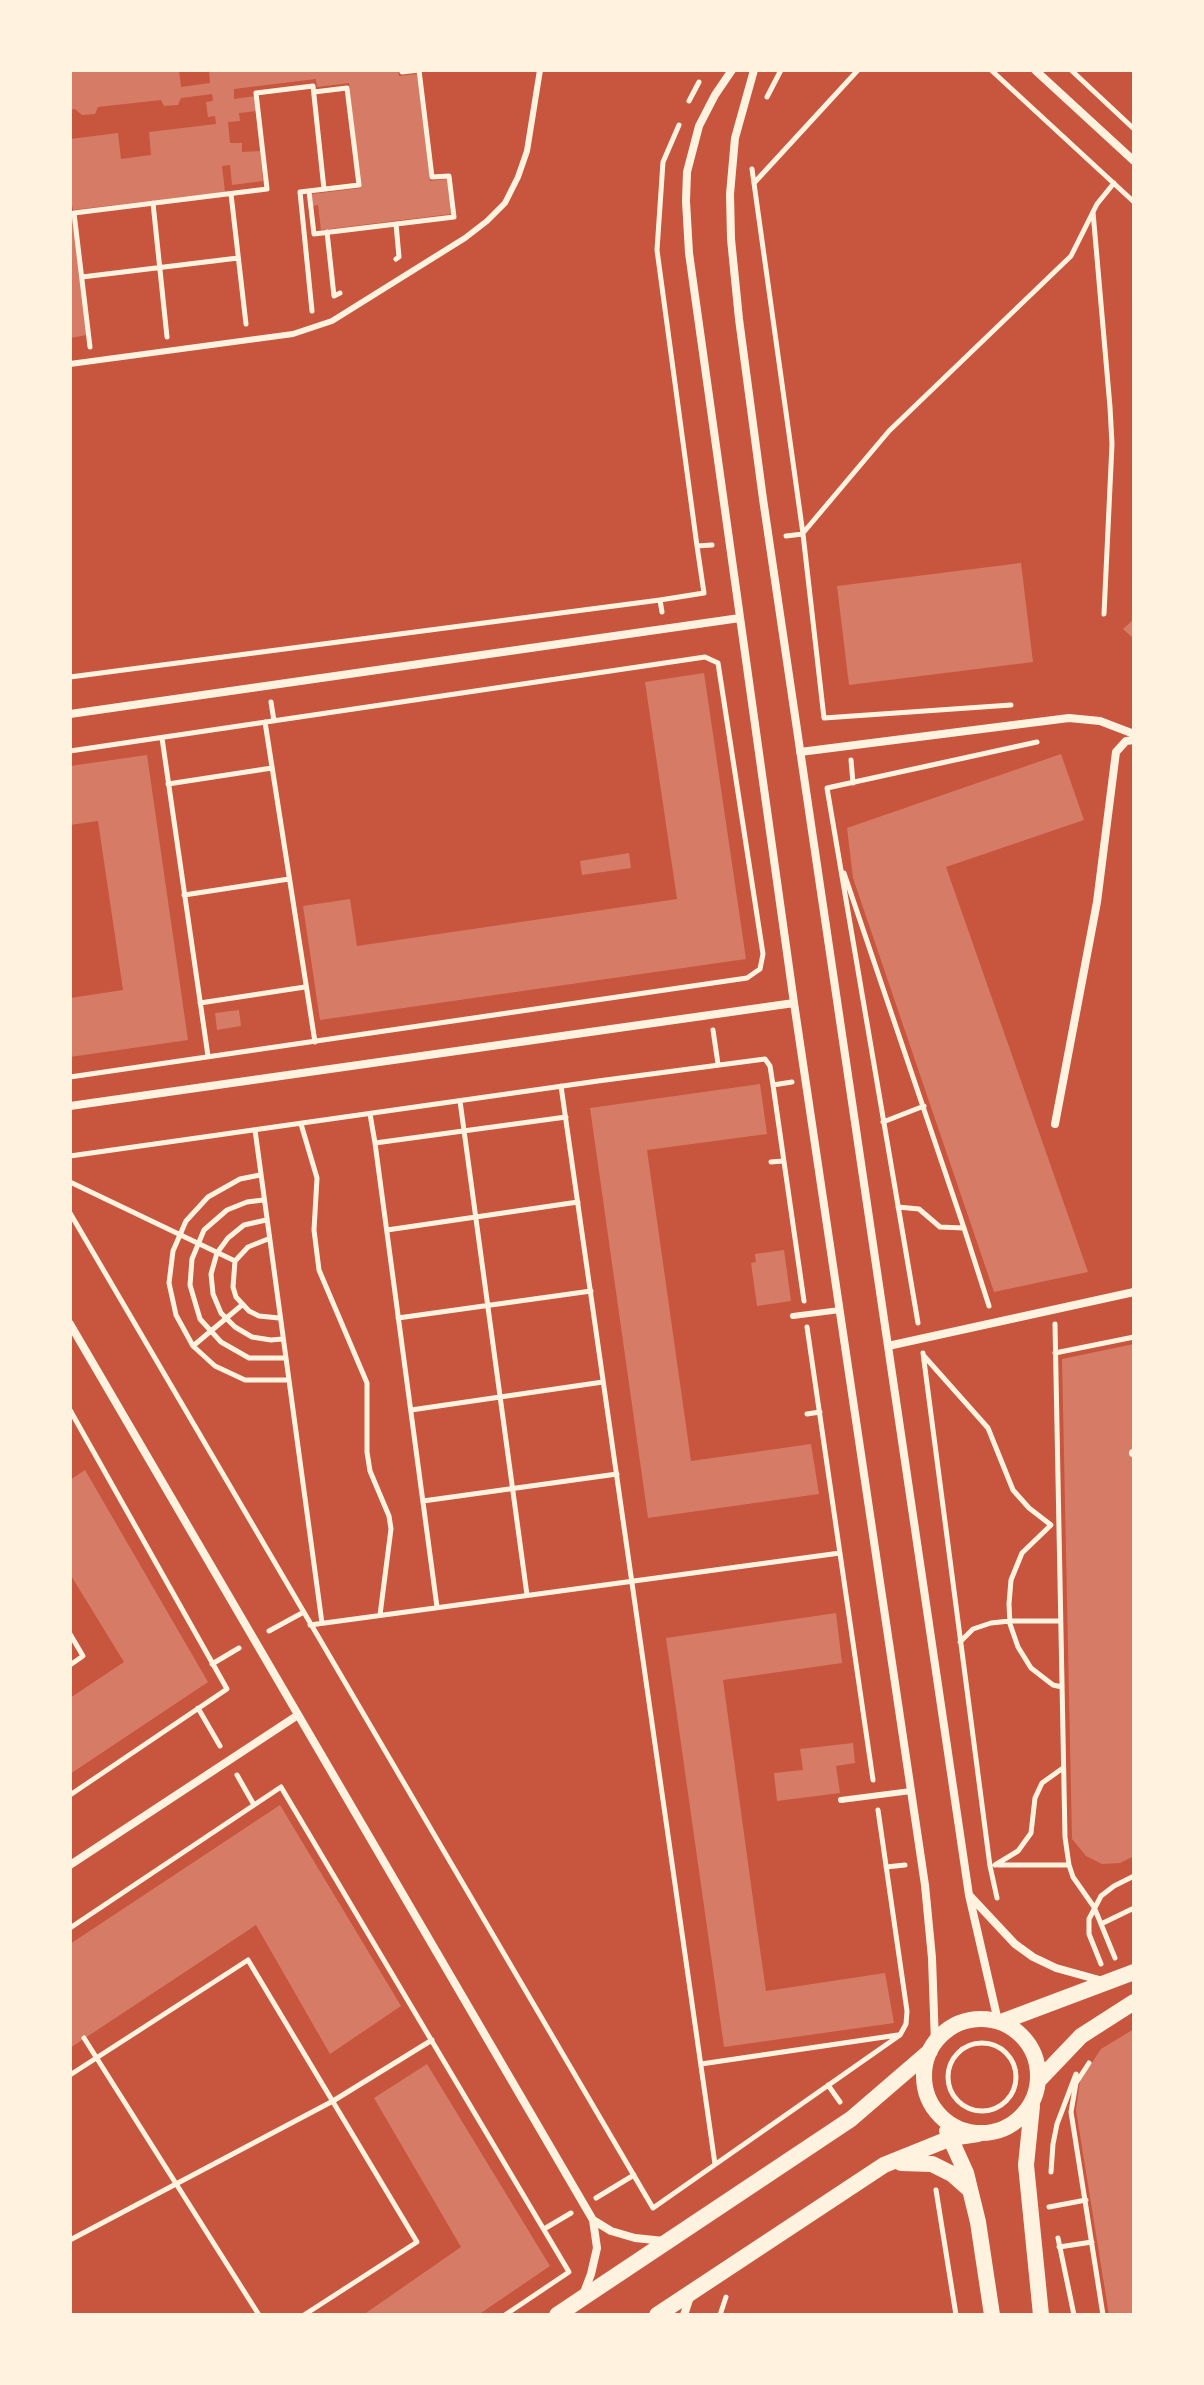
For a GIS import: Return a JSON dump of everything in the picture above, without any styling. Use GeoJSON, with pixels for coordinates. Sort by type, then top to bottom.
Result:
{"type":"FeatureCollection","features":[{"type":"Feature","properties":{"kind":"main road"},"geometry":{"type":"LineString","coordinates":[[999,2022],[1108,1982],[1130,1965]]}},
{"type":"Feature","properties":{"kind":"main road"},"geometry":{"type":"LineString","coordinates":[[1039,2080],[1081,2036],[1134,2002]]}},
{"type":"Feature","properties":{"kind":"main road"},"geometry":{"type":"LineString","coordinates":[[557,2315],[851,2119],[944,2033],[963,2022],[974,2019],[999,2022],[1018,2032],[1032,2048],[1039,2080],[1037,2093],[1020,2120],[997,2132],[951,2138],[884,2165],[657,2315]]}},
{"type":"Feature","properties":{"kind":"main road"},"geometry":{"type":"LineString","coordinates":[[932,2047],[926,2063],[925,2084],[966,2173],[978,2222],[992,2315]]}},
{"type":"Feature","properties":{"kind":"main road"},"geometry":{"type":"LineString","coordinates":[[1032,2104],[1027,2189],[1041,2315]]}},
{"type":"Feature","properties":{"kind":"main road"},"geometry":{"type":"LineString","coordinates":[[938,2114],[956,2128],[978,2134]]}},
{"type":"Feature","properties":{"kind":"main road"},"geometry":{"type":"LineString","coordinates":[[884,2165],[910,2162],[932,2164],[952,2174],[970,2190]]}},
{"type":"Feature","properties":{"kind":"street"},"geometry":{"type":"LineString","coordinates":[[732,70],[699,126],[687,172],[691,267],[794,1003],[925,1885],[932,1958],[932,2047]]}},
{"type":"Feature","properties":{"kind":"street"},"geometry":{"type":"LineString","coordinates":[[754,70],[735,138],[730,194],[739,319],[768,537],[969,1895],[999,2022]]}},
{"type":"Feature","properties":{"kind":"street"},"geometry":{"type":"LineString","coordinates":[[1035,70],[1134,161]]}},
{"type":"Feature","properties":{"kind":"street"},"geometry":{"type":"LineString","coordinates":[[70,714],[740,618]]}},
{"type":"Feature","properties":{"kind":"street"},"geometry":{"type":"LineString","coordinates":[[800,752],[1069,718],[1100,721],[1134,737]]}},
{"type":"Feature","properties":{"kind":"street"},"geometry":{"type":"LineString","coordinates":[[1055,1124],[1097,902],[1116,752],[1134,737]]}},
{"type":"Feature","properties":{"kind":"street"},"geometry":{"type":"LineString","coordinates":[[70,1106],[794,1003]]}},
{"type":"Feature","properties":{"kind":"street"},"geometry":{"type":"LineString","coordinates":[[888,1346],[1134,1292]]}},
{"type":"Feature","properties":{"kind":"street"},"geometry":{"type":"LineString","coordinates":[[70,1324],[593,2220],[597,2248],[582,2298]]}},
{"type":"Feature","properties":{"kind":"street"},"geometry":{"type":"LineString","coordinates":[[70,1865],[298,1715]]}},
{"type":"Feature","properties":{"kind":"street"},"geometry":{"type":"LineString","coordinates":[[969,1895],[1015,1944],[1033,1957],[1056,1968],[1108,1982]]}},
{"type":"Feature","properties":{"kind":"street"},"geometry":{"type":"LineString","coordinates":[[593,2220],[611,2231],[635,2238],[668,2241]]}},
{"type":"Feature","properties":{"kind":"street"},"geometry":{"type":"LineString","coordinates":[[684,2315],[692,2291]]}},
{"type":"Feature","properties":{"kind":"lane"},"geometry":{"type":"LineString","coordinates":[[70,364],[293,334],[332,321],[465,238],[505,203],[518,177],[527,151],[540,70]]}},
{"type":"Feature","properties":{"kind":"lane"},"geometry":{"type":"LineString","coordinates":[[793,1316],[840,1310]]}},
{"type":"Feature","properties":{"kind":"lane"},"geometry":{"type":"LineString","coordinates":[[841,1800],[911,1791]]}},
{"type":"Feature","properties":{"kind":"path"},"geometry":{"type":"LineString","coordinates":[[309,191],[314,234],[454,217],[449,176],[432,177],[419,70],[401,70]]}},
{"type":"Feature","properties":{"kind":"path"},"geometry":{"type":"LineString","coordinates":[[764,108],[781,70]]}},
{"type":"Feature","properties":{"kind":"path"},"geometry":{"type":"LineString","coordinates":[[754,182],[858,70]]}},
{"type":"Feature","properties":{"kind":"path"},"geometry":{"type":"LineString","coordinates":[[991,70],[1134,202]]}},
{"type":"Feature","properties":{"kind":"path"},"geometry":{"type":"LineString","coordinates":[[1071,70],[1134,129]]}},
{"type":"Feature","properties":{"kind":"path"},"geometry":{"type":"LineString","coordinates":[[91,352],[74,213],[267,189],[256,93],[313,86],[324,189]]}},
{"type":"Feature","properties":{"kind":"path"},"geometry":{"type":"LineString","coordinates":[[312,313],[300,192],[359,185],[347,88],[314,92]]}},
{"type":"Feature","properties":{"kind":"path"},"geometry":{"type":"LineString","coordinates":[[751,158],[803,534],[824,718],[1019,704]]}},
{"type":"Feature","properties":{"kind":"path"},"geometry":{"type":"LineString","coordinates":[[768,537],[803,534],[889,431],[1071,256],[1093,212],[1114,183]]}},
{"type":"Feature","properties":{"kind":"path"},"geometry":{"type":"LineString","coordinates":[[231,194],[247,340]]}},
{"type":"Feature","properties":{"kind":"path"},"geometry":{"type":"LineString","coordinates":[[153,203],[167,338]]}},
{"type":"Feature","properties":{"kind":"path"},"geometry":{"type":"LineString","coordinates":[[1093,212],[1112,444],[1104,614]]}},
{"type":"Feature","properties":{"kind":"path"},"geometry":{"type":"LineString","coordinates":[[386,265],[399,257],[396,224]]}},
{"type":"Feature","properties":{"kind":"path"},"geometry":{"type":"LineString","coordinates":[[327,232],[334,296],[347,289]]}},
{"type":"Feature","properties":{"kind":"path"},"geometry":{"type":"LineString","coordinates":[[82,277],[238,258]]}},
{"type":"Feature","properties":{"kind":"path"},"geometry":{"type":"LineString","coordinates":[[70,677],[704,593],[697,546],[729,543]]}},
{"type":"Feature","properties":{"kind":"path"},"geometry":{"type":"LineString","coordinates":[[660,600],[669,661]]}},
{"type":"Feature","properties":{"kind":"path"},"geometry":{"type":"LineString","coordinates":[[70,751],[705,657],[718,663],[763,954],[760,969],[747,978],[70,1077]]}},
{"type":"Feature","properties":{"kind":"path"},"geometry":{"type":"LineString","coordinates":[[265,722],[315,1042]]}},
{"type":"Feature","properties":{"kind":"path"},"geometry":{"type":"LineString","coordinates":[[162,738],[208,1056]]}},
{"type":"Feature","properties":{"kind":"path"},"geometry":{"type":"LineString","coordinates":[[998,1901],[960,1642],[921,1340],[827,788],[1038,742]]}},
{"type":"Feature","properties":{"kind":"path"},"geometry":{"type":"LineString","coordinates":[[168,784],[272,768]]}},
{"type":"Feature","properties":{"kind":"path"},"geometry":{"type":"LineString","coordinates":[[839,857],[991,1309],[976,1312]]}},
{"type":"Feature","properties":{"kind":"path"},"geometry":{"type":"LineString","coordinates":[[184,895],[289,879]]}},
{"type":"Feature","properties":{"kind":"path"},"geometry":{"type":"LineString","coordinates":[[200,1003],[305,987]]}},
{"type":"Feature","properties":{"kind":"path"},"geometry":{"type":"LineString","coordinates":[[70,1156],[765,1059],[770,1066],[907,2011],[906,2024],[900,2035],[653,2208],[70,1213]]}},
{"type":"Feature","properties":{"kind":"path"},"geometry":{"type":"LineString","coordinates":[[561,1086],[715,2164]]}},
{"type":"Feature","properties":{"kind":"path"},"geometry":{"type":"LineString","coordinates":[[460,1101],[527,1595]]}},
{"type":"Feature","properties":{"kind":"path"},"geometry":{"type":"LineString","coordinates":[[883,1122],[924,1106]]}},
{"type":"Feature","properties":{"kind":"path"},"geometry":{"type":"LineString","coordinates":[[370,1114],[437,1607]]}},
{"type":"Feature","properties":{"kind":"path"},"geometry":{"type":"LineString","coordinates":[[375,1143],[566,1117]]}},
{"type":"Feature","properties":{"kind":"path"},"geometry":{"type":"LineString","coordinates":[[301,1124],[317,1178],[314,1230],[319,1270],[367,1383],[370,1471],[389,1516],[391,1529],[380,1615]]}},
{"type":"Feature","properties":{"kind":"path"},"geometry":{"type":"LineString","coordinates":[[255,1130],[322,1623]]}},
{"type":"Feature","properties":{"kind":"path"},"geometry":{"type":"LineString","coordinates":[[771,1162],[783,1161]]}},
{"type":"Feature","properties":{"kind":"path"},"geometry":{"type":"LineString","coordinates":[[260,1175],[240,1179],[208,1197],[186,1221],[173,1251],[169,1283],[176,1315],[193,1346],[215,1366],[245,1380],[287,1380]]}},
{"type":"Feature","properties":{"kind":"path"},"geometry":{"type":"LineString","coordinates":[[70,1182],[235,1261]]}},
{"type":"Feature","properties":{"kind":"path"},"geometry":{"type":"LineString","coordinates":[[263,1200],[227,1210],[204,1230],[192,1259],[190,1285],[200,1319],[221,1342],[249,1358],[285,1358]]}},
{"type":"Feature","properties":{"kind":"path"},"geometry":{"type":"LineString","coordinates":[[387,1230],[578,1202]]}},
{"type":"Feature","properties":{"kind":"path"},"geometry":{"type":"LineString","coordinates":[[898,1207],[919,1209],[940,1227],[964,1228]]}},
{"type":"Feature","properties":{"kind":"path"},"geometry":{"type":"LineString","coordinates":[[266,1220],[244,1225],[228,1238],[217,1253],[211,1274],[213,1294],[226,1318],[235,1327],[252,1337],[282,1339]]}},
{"type":"Feature","properties":{"kind":"path"},"geometry":{"type":"LineString","coordinates":[[268,1239],[248,1247],[235,1261],[233,1287],[242,1305],[259,1316],[279,1318]]}},
{"type":"Feature","properties":{"kind":"path"},"geometry":{"type":"LineString","coordinates":[[308,1272],[319,1270]]}},
{"type":"Feature","properties":{"kind":"path"},"geometry":{"type":"LineString","coordinates":[[398,1318],[591,1291]]}},
{"type":"Feature","properties":{"kind":"path"},"geometry":{"type":"LineString","coordinates":[[193,1346],[242,1305]]}},
{"type":"Feature","properties":{"kind":"path"},"geometry":{"type":"LineString","coordinates":[[1054,1311],[1061,1464],[1060,1621],[1066,1741],[1063,1767],[1065,1837],[1073,1877],[1094,1907],[1117,1963]]}},
{"type":"Feature","properties":{"kind":"path"},"geometry":{"type":"LineString","coordinates":[[1055,1353],[1134,1337]]}},
{"type":"Feature","properties":{"kind":"path"},"geometry":{"type":"LineString","coordinates":[[923,1355],[988,1428],[1013,1490],[1029,1508],[1051,1525],[1059,1525]]}},
{"type":"Feature","properties":{"kind":"path"},"geometry":{"type":"LineString","coordinates":[[411,1410],[603,1382]]}},
{"type":"Feature","properties":{"kind":"path"},"geometry":{"type":"LineString","coordinates":[[70,1410],[227,1689],[70,1795]]}},
{"type":"Feature","properties":{"kind":"path"},"geometry":{"type":"LineString","coordinates":[[807,1414],[820,1412]]}},
{"type":"Feature","properties":{"kind":"path"},"geometry":{"type":"LineString","coordinates":[[423,1501],[617,1474]]}},
{"type":"Feature","properties":{"kind":"path"},"geometry":{"type":"LineString","coordinates":[[1051,1525],[1022,1553],[1011,1580],[1010,1621],[1018,1647],[1031,1668],[1053,1685],[1062,1687]]}},
{"type":"Feature","properties":{"kind":"path"},"geometry":{"type":"LineString","coordinates":[[310,1625],[840,1553]]}},
{"type":"Feature","properties":{"kind":"path"},"geometry":{"type":"LineString","coordinates":[[960,1642],[973,1629],[991,1623],[1060,1621]]}},
{"type":"Feature","properties":{"kind":"path"},"geometry":{"type":"LineString","coordinates":[[70,1634],[83,1656],[70,1665]]}},
{"type":"Feature","properties":{"kind":"path"},"geometry":{"type":"LineString","coordinates":[[992,1866],[1018,1851],[1031,1833],[1035,1798],[1042,1783],[1063,1767]]}},
{"type":"Feature","properties":{"kind":"path"},"geometry":{"type":"LineString","coordinates":[[70,1928],[281,1787],[569,2272],[505,2315]]}},
{"type":"Feature","properties":{"kind":"path"},"geometry":{"type":"LineString","coordinates":[[992,1866],[1069,1865]]}},
{"type":"Feature","properties":{"kind":"path"},"geometry":{"type":"LineString","coordinates":[[1099,1959],[1089,1934],[1089,1919],[1094,1907],[1101,1896],[1134,1876]]}},
{"type":"Feature","properties":{"kind":"path"},"geometry":{"type":"LineString","coordinates":[[1101,1924],[1134,1908]]}},
{"type":"Feature","properties":{"kind":"path"},"geometry":{"type":"LineString","coordinates":[[1091,1957],[1130,1965]]}},
{"type":"Feature","properties":{"kind":"path"},"geometry":{"type":"LineString","coordinates":[[70,2075],[248,1960],[417,2242],[304,2315]]}},
{"type":"Feature","properties":{"kind":"path"},"geometry":{"type":"LineString","coordinates":[[701,2064],[900,2035]]}},
{"type":"Feature","properties":{"kind":"path"},"geometry":{"type":"LineString","coordinates":[[84,2038],[259,2315]]}},
{"type":"Feature","properties":{"kind":"path"},"geometry":{"type":"LineString","coordinates":[[70,2240],[333,2101],[432,2040]]}},
{"type":"Feature","properties":{"kind":"path"},"geometry":{"type":"LineString","coordinates":[[990,2043],[1000,2047],[1008,2054],[1016,2074],[1011,2096],[992,2110],[969,2109],[958,2102],[951,2093],[948,2081],[948,2069],[953,2058],[969,2045],[990,2043]]}},
{"type":"Feature","properties":{"kind":"path"},"geometry":{"type":"LineString","coordinates":[[1052,2185],[1057,2124],[1071,2085],[1091,2056],[1076,2083],[1071,2112],[1103,2315]]}},
{"type":"Feature","properties":{"kind":"path"},"geometry":{"type":"LineString","coordinates":[[922,2186],[936,2190],[956,2315]]}},
{"type":"Feature","properties":{"kind":"path"},"geometry":{"type":"LineString","coordinates":[[1053,2195],[1054,2211]]}},
{"type":"Feature","properties":{"kind":"path"},"geometry":{"type":"LineString","coordinates":[[1058,2235],[1074,2315]]}},
{"type":"Feature","properties":{"kind":"path"},"geometry":{"type":"LineString","coordinates":[[1059,2247],[1092,2242]]}},
{"type":"Feature","properties":{"kind":"building"},"geometry":{"type":"Polygon","coordinates":[[[70,70],[179,70],[181,87],[210,83],[209,70],[398,70],[399,76],[417,74],[430,181],[447,179],[451,214],[321,230],[318,205],[313,206],[312,194],[361,188],[349,83],[317,87],[316,79],[234,89],[234,99],[256,96],[257,111],[239,113],[240,121],[228,122],[230,143],[242,143],[242,152],[260,151],[263,181],[232,185],[230,165],[222,166],[225,192],[73,210],[70,205],[70,139],[118,133],[121,159],[151,155],[149,132],[216,124],[215,116],[208,117],[206,102],[213,101],[212,94],[181,98],[178,105],[164,106],[161,100],[98,107],[95,114],[82,115],[75,109],[70,110],[70,70]]]}},
{"type":"Feature","properties":{"kind":"building"},"geometry":{"type":"Polygon","coordinates":[[[73,217],[87,335],[70,338],[70,218],[73,217]]]}},
{"type":"Feature","properties":{"kind":"building"},"geometry":{"type":"Polygon","coordinates":[[[1021,563],[1033,662],[849,685],[837,586],[1021,563]]]}},
{"type":"Feature","properties":{"kind":"building"},"geometry":{"type":"Polygon","coordinates":[[[1134,619],[1134,639],[1123,629],[1134,619]]]}},
{"type":"Feature","properties":{"kind":"building"},"geometry":{"type":"Polygon","coordinates":[[[704,673],[746,959],[320,1020],[303,906],[350,899],[357,946],[677,899],[645,682],[704,673]]]}},
{"type":"Feature","properties":{"kind":"building"},"geometry":{"type":"Polygon","coordinates":[[[1061,754],[1084,820],[946,867],[1088,1272],[994,1292],[853,878],[847,828],[1061,754]]]}},
{"type":"Feature","properties":{"kind":"building"},"geometry":{"type":"Polygon","coordinates":[[[147,755],[188,1040],[70,1057],[70,998],[123,990],[98,821],[70,825],[70,766],[147,755]]]}},
{"type":"Feature","properties":{"kind":"building"},"geometry":{"type":"Polygon","coordinates":[[[629,853],[631,868],[582,875],[580,861],[629,853]]]}},
{"type":"Feature","properties":{"kind":"building"},"geometry":{"type":"Polygon","coordinates":[[[239,1010],[241,1026],[217,1030],[215,1013],[239,1010]]]}},
{"type":"Feature","properties":{"kind":"building"},"geometry":{"type":"Polygon","coordinates":[[[760,1084],[767,1134],[647,1150],[691,1461],[811,1444],[819,1494],[648,1518],[590,1108],[760,1084]]]}},
{"type":"Feature","properties":{"kind":"building"},"geometry":{"type":"Polygon","coordinates":[[[784,1250],[791,1301],[757,1306],[751,1263],[756,1262],[755,1254],[784,1250]]]}},
{"type":"Feature","properties":{"kind":"building"},"geometry":{"type":"Polygon","coordinates":[[[1134,1344],[1134,1856],[1120,1863],[1102,1864],[1086,1856],[1072,1839],[1062,1359],[1134,1344]]]}},
{"type":"Feature","properties":{"kind":"building"},"geometry":{"type":"Polygon","coordinates":[[[85,1470],[208,1682],[70,1774],[70,1698],[124,1662],[70,1574],[70,1480],[85,1470]]]}},
{"type":"Feature","properties":{"kind":"building"},"geometry":{"type":"Polygon","coordinates":[[[836,1613],[842,1663],[723,1680],[755,1914],[766,1991],[885,1973],[894,2023],[724,2047],[666,1638],[836,1613]]]}},
{"type":"Feature","properties":{"kind":"building"},"geometry":{"type":"Polygon","coordinates":[[[853,1743],[855,1763],[836,1766],[840,1793],[777,1801],[774,1773],[803,1770],[800,1749],[853,1743]]]}},
{"type":"Feature","properties":{"kind":"building"},"geometry":{"type":"Polygon","coordinates":[[[280,1805],[401,2006],[330,2054],[256,1925],[70,2048],[70,1944],[280,1805]]]}},
{"type":"Feature","properties":{"kind":"building"},"geometry":{"type":"Polygon","coordinates":[[[1134,2029],[1134,2315],[1109,2315],[1076,2110],[1080,2081],[1101,2049],[1134,2029]]]}},
{"type":"Feature","properties":{"kind":"building"},"geometry":{"type":"Polygon","coordinates":[[[427,2064],[550,2266],[478,2315],[363,2315],[461,2247],[374,2098],[427,2064]]]}}]}
